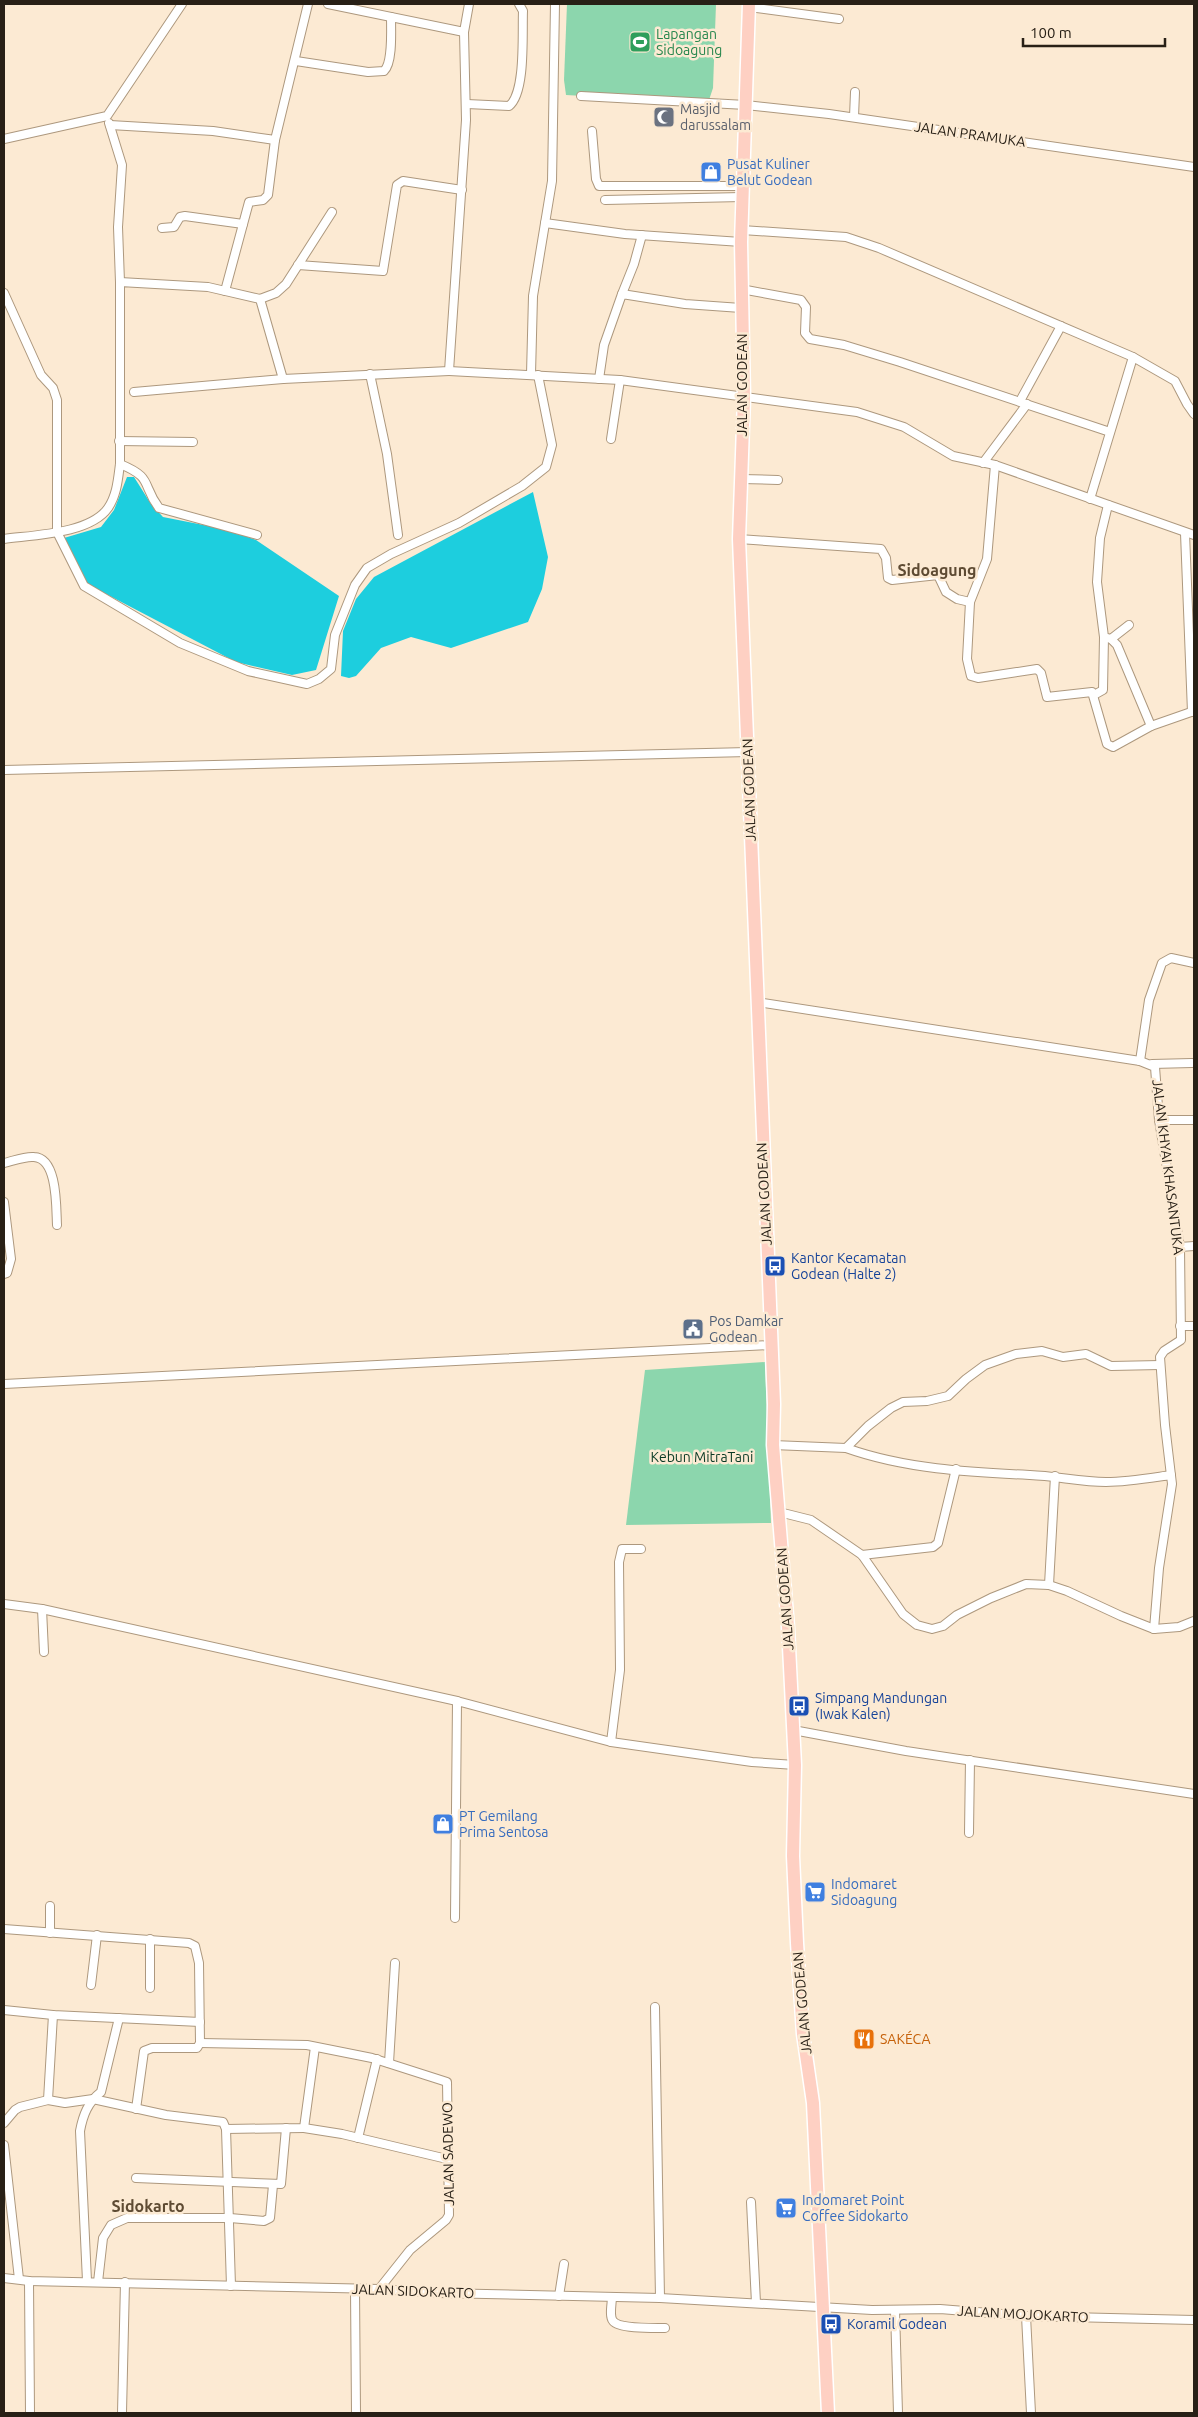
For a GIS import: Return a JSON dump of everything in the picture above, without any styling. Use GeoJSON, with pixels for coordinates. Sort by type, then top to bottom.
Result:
{"type":"FeatureCollection","features":[{"type":"Feature","properties":{"kind":"main road","name":"JALAN GODEAN"},"geometry":{"type":"LineString","coordinates":[[749,5],[741,236],[744,398],[739,539],[756,1002],[774,1404],[774,1445],[794,1730],[793,1856],[797,1943],[803,2034],[812,2103],[828,2413]]}},
{"type":"Feature","properties":{"kind":"street"},"geometry":{"type":"LineString","coordinates":[[4,139],[107,116],[182,4]]}},
{"type":"Feature","properties":{"kind":"street"},"geometry":{"type":"LineString","coordinates":[[225,291],[249,202],[263,200],[268,194],[276,140],[308,4]]}},
{"type":"Feature","properties":{"kind":"street"},"geometry":{"type":"LineString","coordinates":[[328,4],[464,32]]}},
{"type":"Feature","properties":{"kind":"street"},"geometry":{"type":"LineString","coordinates":[[450,372],[467,104],[464,32],[469,4]]}},
{"type":"Feature","properties":{"kind":"street"},"geometry":{"type":"LineString","coordinates":[[467,104],[509,106],[514,103],[520,79],[523,12],[519,4]]}},
{"type":"Feature","properties":{"kind":"street"},"geometry":{"type":"LineString","coordinates":[[4,293],[41,375],[54,388],[58,400],[57,532],[84,586],[180,643],[248,671],[307,684],[319,679],[331,669],[334,635],[355,585],[367,568],[391,554],[459,523],[522,486],[546,467],[552,445],[535,375],[533,296],[552,181],[555,4]]}},
{"type":"Feature","properties":{"kind":"street"},"geometry":{"type":"LineString","coordinates":[[749,5],[839,19]]}},
{"type":"Feature","properties":{"kind":"street"},"geometry":{"type":"LineString","coordinates":[[296,61],[368,72],[384,72],[390,57],[392,17]]}},
{"type":"Feature","properties":{"kind":"street"},"geometry":{"type":"LineString","coordinates":[[854,117],[855,92]]}},
{"type":"Feature","properties":{"kind":"street","name":"JALAN PRAMUKA"},"geometry":{"type":"LineString","coordinates":[[581,96],[746,105],[854,117],[1194,167]]}},
{"type":"Feature","properties":{"kind":"street"},"geometry":{"type":"LineString","coordinates":[[4,539],[57,532],[100,518],[109,507],[118,483],[120,464],[120,282],[118,227],[122,166],[107,116]]}},
{"type":"Feature","properties":{"kind":"street"},"geometry":{"type":"LineString","coordinates":[[110,125],[213,130],[276,140]]}},
{"type":"Feature","properties":{"kind":"street"},"geometry":{"type":"LineString","coordinates":[[592,130],[596,179],[599,186],[743,192]]}},
{"type":"Feature","properties":{"kind":"street"},"geometry":{"type":"LineString","coordinates":[[298,266],[383,271],[397,184],[402,181],[462,190]]}},
{"type":"Feature","properties":{"kind":"street"},"geometry":{"type":"LineString","coordinates":[[605,200],[743,192]]}},
{"type":"Feature","properties":{"kind":"street"},"geometry":{"type":"LineString","coordinates":[[120,282],[208,286],[260,299],[281,288],[298,266],[332,212]]}},
{"type":"Feature","properties":{"kind":"street"},"geometry":{"type":"LineString","coordinates":[[162,228],[174,227],[180,217],[185,216],[243,224]]}},
{"type":"Feature","properties":{"kind":"street"},"geometry":{"type":"LineString","coordinates":[[545,223],[642,235],[846,237],[879,248],[1133,357],[1175,381],[1194,414]]}},
{"type":"Feature","properties":{"kind":"street"},"geometry":{"type":"LineString","coordinates":[[599,379],[604,345],[634,264],[642,235]]}},
{"type":"Feature","properties":{"kind":"street"},"geometry":{"type":"LineString","coordinates":[[741,289],[801,300],[806,307],[805,333],[815,341],[844,345],[1110,432]]}},
{"type":"Feature","properties":{"kind":"street"},"geometry":{"type":"LineString","coordinates":[[622,294],[685,304],[741,308]]}},
{"type":"Feature","properties":{"kind":"street"},"geometry":{"type":"LineString","coordinates":[[260,299],[283,379]]}},
{"type":"Feature","properties":{"kind":"street"},"geometry":{"type":"LineString","coordinates":[[983,463],[1023,402],[1061,326]]}},
{"type":"Feature","properties":{"kind":"street"},"geometry":{"type":"LineString","coordinates":[[1090,499],[1133,357]]}},
{"type":"Feature","properties":{"kind":"street"},"geometry":{"type":"LineString","coordinates":[[134,392],[283,379],[450,372],[620,380],[857,412],[904,427],[953,456],[995,465],[1194,535]]}},
{"type":"Feature","properties":{"kind":"street"},"geometry":{"type":"LineString","coordinates":[[370,374],[387,454],[398,535]]}},
{"type":"Feature","properties":{"kind":"street"},"geometry":{"type":"LineString","coordinates":[[611,439],[620,380]]}},
{"type":"Feature","properties":{"kind":"street"},"geometry":{"type":"LineString","coordinates":[[119,441],[193,442]]}},
{"type":"Feature","properties":{"kind":"street"},"geometry":{"type":"LineString","coordinates":[[120,464],[141,475],[147,482],[159,508],[257,535]]}},
{"type":"Feature","properties":{"kind":"street"},"geometry":{"type":"LineString","coordinates":[[995,465],[987,559],[970,602],[967,659],[971,676],[978,678],[1037,669],[1041,673],[1047,697],[1089,691],[1094,695],[1107,744],[1117,746],[1151,726],[1193,712],[1185,533]]}},
{"type":"Feature","properties":{"kind":"street"},"geometry":{"type":"LineString","coordinates":[[741,479],[778,480]]}},
{"type":"Feature","properties":{"kind":"street"},"geometry":{"type":"LineString","coordinates":[[1094,695],[1103,690],[1107,638],[1097,582],[1100,538],[1108,505]]}},
{"type":"Feature","properties":{"kind":"street"},"geometry":{"type":"LineString","coordinates":[[739,539],[881,549],[886,558],[888,578],[892,580],[938,575],[946,592],[957,599],[970,602]]}},
{"type":"Feature","properties":{"kind":"street"},"geometry":{"type":"LineString","coordinates":[[1107,638],[1128,625]]}},
{"type":"Feature","properties":{"kind":"street"},"geometry":{"type":"LineString","coordinates":[[1107,638],[1117,645],[1151,726]]}},
{"type":"Feature","properties":{"kind":"street"},"geometry":{"type":"LineString","coordinates":[[4,770],[748,752]]}},
{"type":"Feature","properties":{"kind":"street"},"geometry":{"type":"LineString","coordinates":[[1140,1061],[1149,1000],[1162,963],[1170,958],[1194,963]]}},
{"type":"Feature","properties":{"kind":"street","name":"JALAN KHYAI KHASANTUKA"},"geometry":{"type":"LineString","coordinates":[[756,1002],[1152,1064],[1156,1070],[1159,1120],[1180,1247],[1180,1341],[1162,1352],[1160,1365]]}},
{"type":"Feature","properties":{"kind":"street"},"geometry":{"type":"LineString","coordinates":[[1152,1064],[1192,1063]]}},
{"type":"Feature","properties":{"kind":"street"},"geometry":{"type":"LineString","coordinates":[[1159,1120],[1194,1120]]}},
{"type":"Feature","properties":{"kind":"street"},"geometry":{"type":"LineString","coordinates":[[4,1163],[35,1157],[45,1162],[54,1178],[57,1225]]}},
{"type":"Feature","properties":{"kind":"street"},"geometry":{"type":"LineString","coordinates":[[4,1202],[11,1259],[7,1272],[4,1274]]}},
{"type":"Feature","properties":{"kind":"street"},"geometry":{"type":"LineString","coordinates":[[1180,1247],[1194,1246]]}},
{"type":"Feature","properties":{"kind":"street"},"geometry":{"type":"LineString","coordinates":[[1180,1326],[1194,1326]]}},
{"type":"Feature","properties":{"kind":"street"},"geometry":{"type":"LineString","coordinates":[[4,1384],[771,1345]]}},
{"type":"Feature","properties":{"kind":"street"},"geometry":{"type":"LineString","coordinates":[[846,1448],[868,1426],[891,1408],[903,1402],[927,1401],[948,1396],[985,1365],[1016,1354],[1042,1351],[1063,1356],[1086,1354],[1111,1366],[1160,1365],[1172,1484],[1159,1568],[1154,1629]]}},
{"type":"Feature","properties":{"kind":"street"},"geometry":{"type":"LineString","coordinates":[[774,1445],[846,1448],[864,1454],[919,1466],[992,1474],[1055,1476],[1106,1482],[1171,1475]]}},
{"type":"Feature","properties":{"kind":"street"},"geometry":{"type":"LineString","coordinates":[[862,1555],[934,1546],[938,1543],[956,1469]]}},
{"type":"Feature","properties":{"kind":"street"},"geometry":{"type":"LineString","coordinates":[[1048,1585],[1055,1476]]}},
{"type":"Feature","properties":{"kind":"street"},"geometry":{"type":"LineString","coordinates":[[778,1512],[811,1520],[862,1555],[902,1614],[917,1625],[928,1628],[943,1626],[957,1614],[1008,1590],[1026,1584],[1048,1585],[1067,1591],[1154,1629],[1179,1627],[1194,1621]]}},
{"type":"Feature","properties":{"kind":"street"},"geometry":{"type":"LineString","coordinates":[[611,1742],[620,1670],[619,1562],[622,1549],[641,1549]]}},
{"type":"Feature","properties":{"kind":"street"},"geometry":{"type":"LineString","coordinates":[[4,1604],[42,1609],[457,1701],[611,1742],[752,1762],[795,1765]]}},
{"type":"Feature","properties":{"kind":"street"},"geometry":{"type":"LineString","coordinates":[[42,1609],[44,1652]]}},
{"type":"Feature","properties":{"kind":"street"},"geometry":{"type":"LineString","coordinates":[[455,1918],[457,1701]]}},
{"type":"Feature","properties":{"kind":"street"},"geometry":{"type":"LineString","coordinates":[[794,1730],[906,1751],[1194,1794]]}},
{"type":"Feature","properties":{"kind":"street"},"geometry":{"type":"LineString","coordinates":[[969,1833],[970,1760]]}},
{"type":"Feature","properties":{"kind":"street"},"geometry":{"type":"LineString","coordinates":[[50,1906],[50,1933]]}},
{"type":"Feature","properties":{"kind":"street"},"geometry":{"type":"LineString","coordinates":[[4,1929],[189,1943],[198,1951],[200,2043],[197,2048],[152,2048],[144,2051],[136,2109]]}},
{"type":"Feature","properties":{"kind":"street"},"geometry":{"type":"LineString","coordinates":[[91,1985],[98,1935]]}},
{"type":"Feature","properties":{"kind":"street"},"geometry":{"type":"LineString","coordinates":[[150,1939],[150,1988]]}},
{"type":"Feature","properties":{"kind":"street"},"geometry":{"type":"LineString","coordinates":[[200,2043],[315,2047],[389,2063],[395,1963]]}},
{"type":"Feature","properties":{"kind":"street"},"geometry":{"type":"LineString","coordinates":[[655,2007],[660,2298]]}},
{"type":"Feature","properties":{"kind":"street"},"geometry":{"type":"LineString","coordinates":[[4,2010],[53,2015],[200,2022]]}},
{"type":"Feature","properties":{"kind":"street"},"geometry":{"type":"LineString","coordinates":[[48,2100],[53,2015]]}},
{"type":"Feature","properties":{"kind":"street"},"geometry":{"type":"LineString","coordinates":[[87,2282],[80,2131],[85,2112],[93,2099],[101,2092],[118,2018]]}},
{"type":"Feature","properties":{"kind":"street"},"geometry":{"type":"LineString","coordinates":[[304,2128],[315,2047]]}},
{"type":"Feature","properties":{"kind":"street"},"geometry":{"type":"LineString","coordinates":[[358,2138],[377,2060]]}},
{"type":"Feature","properties":{"kind":"street","name":"JALAN SADEWO"},"geometry":{"type":"LineString","coordinates":[[379,2288],[410,2250],[446,2220],[449,2215],[447,2082],[389,2063]]}},
{"type":"Feature","properties":{"kind":"street"},"geometry":{"type":"LineString","coordinates":[[4,2123],[15,2110],[48,2100],[65,2103],[93,2099],[166,2115],[220,2120],[226,2124],[231,2286]]}},
{"type":"Feature","properties":{"kind":"street"},"geometry":{"type":"LineString","coordinates":[[136,2178],[228,2180],[273,2185],[281,2184],[286,2128]]}},
{"type":"Feature","properties":{"kind":"street"},"geometry":{"type":"LineString","coordinates":[[226,2129],[304,2128],[358,2138],[447,2159]]}},
{"type":"Feature","properties":{"kind":"street"},"geometry":{"type":"LineString","coordinates":[[4,2145],[19,2279]]}},
{"type":"Feature","properties":{"kind":"street"},"geometry":{"type":"LineString","coordinates":[[98,2282],[103,2238],[111,2225],[127,2218],[268,2220],[270,2218],[273,2185]]}},
{"type":"Feature","properties":{"kind":"street"},"geometry":{"type":"LineString","coordinates":[[751,2202],[756,2302]]}},
{"type":"Feature","properties":{"kind":"street"},"geometry":{"type":"LineString","coordinates":[[559,2296],[564,2264]]}},
{"type":"Feature","properties":{"kind":"street","name":"JALAN SIDOKARTO"},"geometry":{"type":"LineString","coordinates":[[4,2278],[29,2281],[379,2288],[438,2293],[660,2298],[822,2307]]}},
{"type":"Feature","properties":{"kind":"street"},"geometry":{"type":"LineString","coordinates":[[29,2281],[30,2413]]}},
{"type":"Feature","properties":{"kind":"street"},"geometry":{"type":"LineString","coordinates":[[122,2413],[124,2282]]}},
{"type":"Feature","properties":{"kind":"street"},"geometry":{"type":"LineString","coordinates":[[355,2288],[356,2413]]}},
{"type":"Feature","properties":{"kind":"street"},"geometry":{"type":"LineString","coordinates":[[612,2297],[613,2322],[620,2326],[665,2328]]}},
{"type":"Feature","properties":{"kind":"street","name":"JALAN MOJOKARTO"},"geometry":{"type":"LineString","coordinates":[[822,2307],[895,2310],[940,2308],[1026,2316],[1194,2320]]}},
{"type":"Feature","properties":{"kind":"street"},"geometry":{"type":"LineString","coordinates":[[895,2310],[898,2413]]}},
{"type":"Feature","properties":{"kind":"street"},"geometry":{"type":"LineString","coordinates":[[1026,2316],[1031,2413]]}},
{"type":"Feature","properties":{"kind":"green space","name":"Lapangan Sidoagung"},"geometry":{"type":"Polygon","coordinates":[[[567,4],[716,4],[713,88],[708,103],[566,95],[564,80],[567,4]]]}},
{"type":"Feature","properties":{"kind":"green space","name":"Kebun MitraTani"},"geometry":{"type":"Polygon","coordinates":[[[765,1362],[771,1523],[626,1525],[645,1370],[765,1362]]]}},
{"type":"Feature","properties":{"kind":"water"},"geometry":{"type":"Polygon","coordinates":[[[127,477],[134,477],[151,504],[163,517],[229,530],[256,540],[339,596],[316,670],[292,675],[236,662],[85,583],[64,538],[101,527],[114,510],[127,477]]]}},
{"type":"Feature","properties":{"kind":"water"},"geometry":{"type":"Polygon","coordinates":[[[533,492],[548,557],[542,589],[528,622],[451,648],[411,637],[381,648],[356,676],[349,678],[341,676],[343,631],[356,599],[374,577],[533,492]]]}},
{"type":"Feature","properties":{"kind":"place","name":"Lapangan Sidoagung"},"geometry":{"type":"Point","coordinates":[640,42]}},
{"type":"Feature","properties":{"kind":"place","name":"Masjid darussalam"},"geometry":{"type":"Point","coordinates":[664,117]}},
{"type":"Feature","properties":{"kind":"place","name":"Pusat Kuliner Belut Godean"},"geometry":{"type":"Point","coordinates":[711,172]}},
{"type":"Feature","properties":{"kind":"place","name":"Kantor Kecamatan Godean (Halte 2)"},"geometry":{"type":"Point","coordinates":[775,1266]}},
{"type":"Feature","properties":{"kind":"place","name":"Pos Damkar Godean"},"geometry":{"type":"Point","coordinates":[693,1329]}},
{"type":"Feature","properties":{"kind":"place","name":"Simpang Mandungan (Iwak Kalen)"},"geometry":{"type":"Point","coordinates":[799,1706]}},
{"type":"Feature","properties":{"kind":"place","name":"PT Gemilang Prima Sentosa"},"geometry":{"type":"Point","coordinates":[443,1824]}},
{"type":"Feature","properties":{"kind":"place","name":"Indomaret Sidoagung"},"geometry":{"type":"Point","coordinates":[815,1892]}},
{"type":"Feature","properties":{"kind":"place","name":"SAKÉCA"},"geometry":{"type":"Point","coordinates":[864,2039]}},
{"type":"Feature","properties":{"kind":"place","name":"Indomaret Point Coffee Sidokarto"},"geometry":{"type":"Point","coordinates":[786,2208]}},
{"type":"Feature","properties":{"kind":"place","name":"Koramil Godean"},"geometry":{"type":"Point","coordinates":[831,2324]}},
{"type":"Feature","properties":{"kind":"district","name":"Sidoagung"},"geometry":{"type":"Point","coordinates":[937,570]}},
{"type":"Feature","properties":{"kind":"district","name":"Sidokarto"},"geometry":{"type":"Point","coordinates":[148,2206]}}]}
